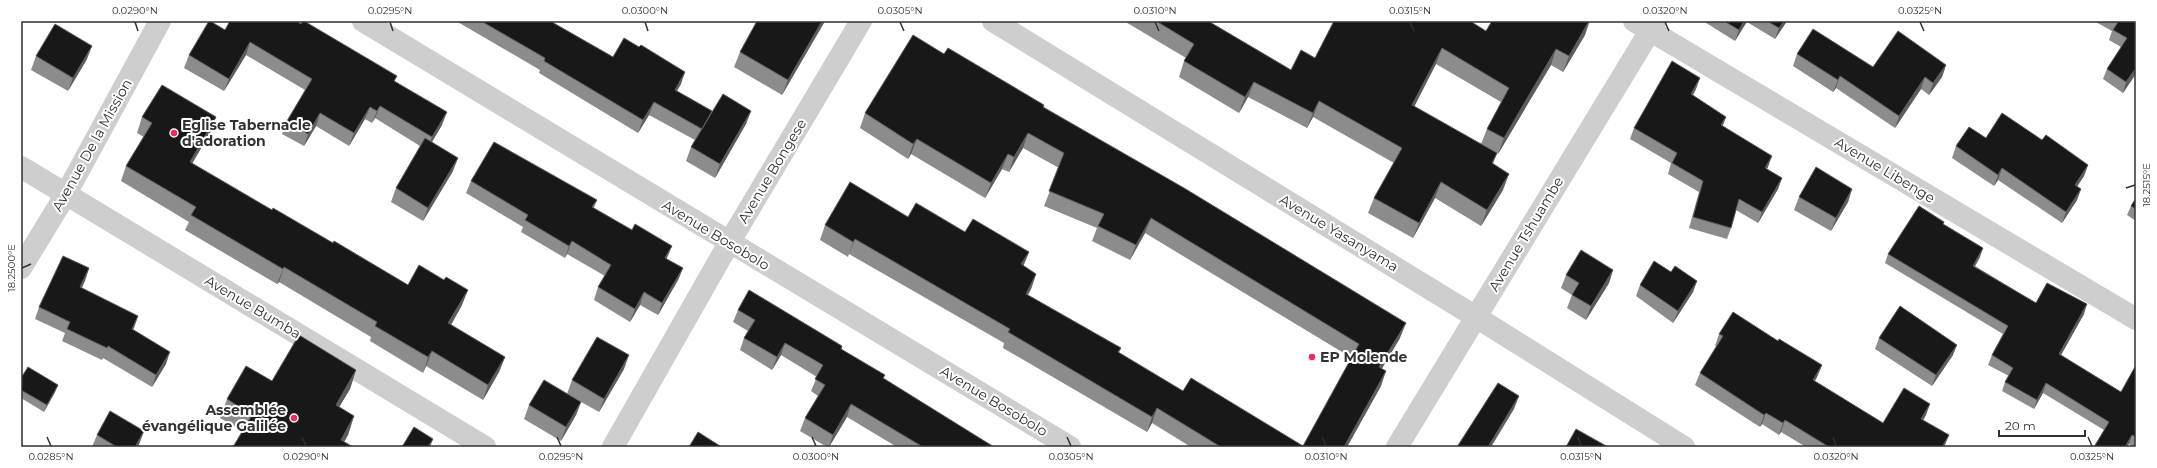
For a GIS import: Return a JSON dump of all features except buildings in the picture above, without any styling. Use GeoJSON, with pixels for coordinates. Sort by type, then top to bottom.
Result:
{"type":"FeatureCollection","features":[{"type":"Feature","properties":{"kind":"street","name":"Avenue De la Mission"},"geometry":{"type":"LineString","coordinates":[[21,268],[66,194],[160,21]]}},
{"type":"Feature","properties":{"kind":"street","name":"Avenue Bosobolo"},"geometry":{"type":"LineString","coordinates":[[364,21],[729,243],[1070,447]]}},
{"type":"Feature","properties":{"kind":"street","name":"Avenue Bongese"},"geometry":{"type":"LineString","coordinates":[[613,447],[729,243],[861,21]]}},
{"type":"Feature","properties":{"kind":"street","name":"Avenue Yasanyama"},"geometry":{"type":"LineString","coordinates":[[993,21],[1476,317],[1684,447]]}},
{"type":"Feature","properties":{"kind":"street","name":"Avenue Tshuambe"},"geometry":{"type":"LineString","coordinates":[[1397,447],[1476,317],[1646,24]]}},
{"type":"Feature","properties":{"kind":"street","name":"Avenue Libenge"},"geometry":{"type":"LineString","coordinates":[[1646,24],[2136,319]]}},
{"type":"Feature","properties":{"kind":"street","name":"Avenue Bumba"},"geometry":{"type":"LineString","coordinates":[[21,168],[485,447]]}},
{"type":"Feature","properties":{"kind":"place","name":"Eglise Tabernacle d'adoration"},"geometry":{"type":"Point","coordinates":[174,133]}},
{"type":"Feature","properties":{"kind":"place","name":"EP Molende"},"geometry":{"type":"Point","coordinates":[1312,357]}},
{"type":"Feature","properties":{"kind":"place","name":"Assemblée évangélique Galilée"},"geometry":{"type":"Point","coordinates":[294,418]}}]}
